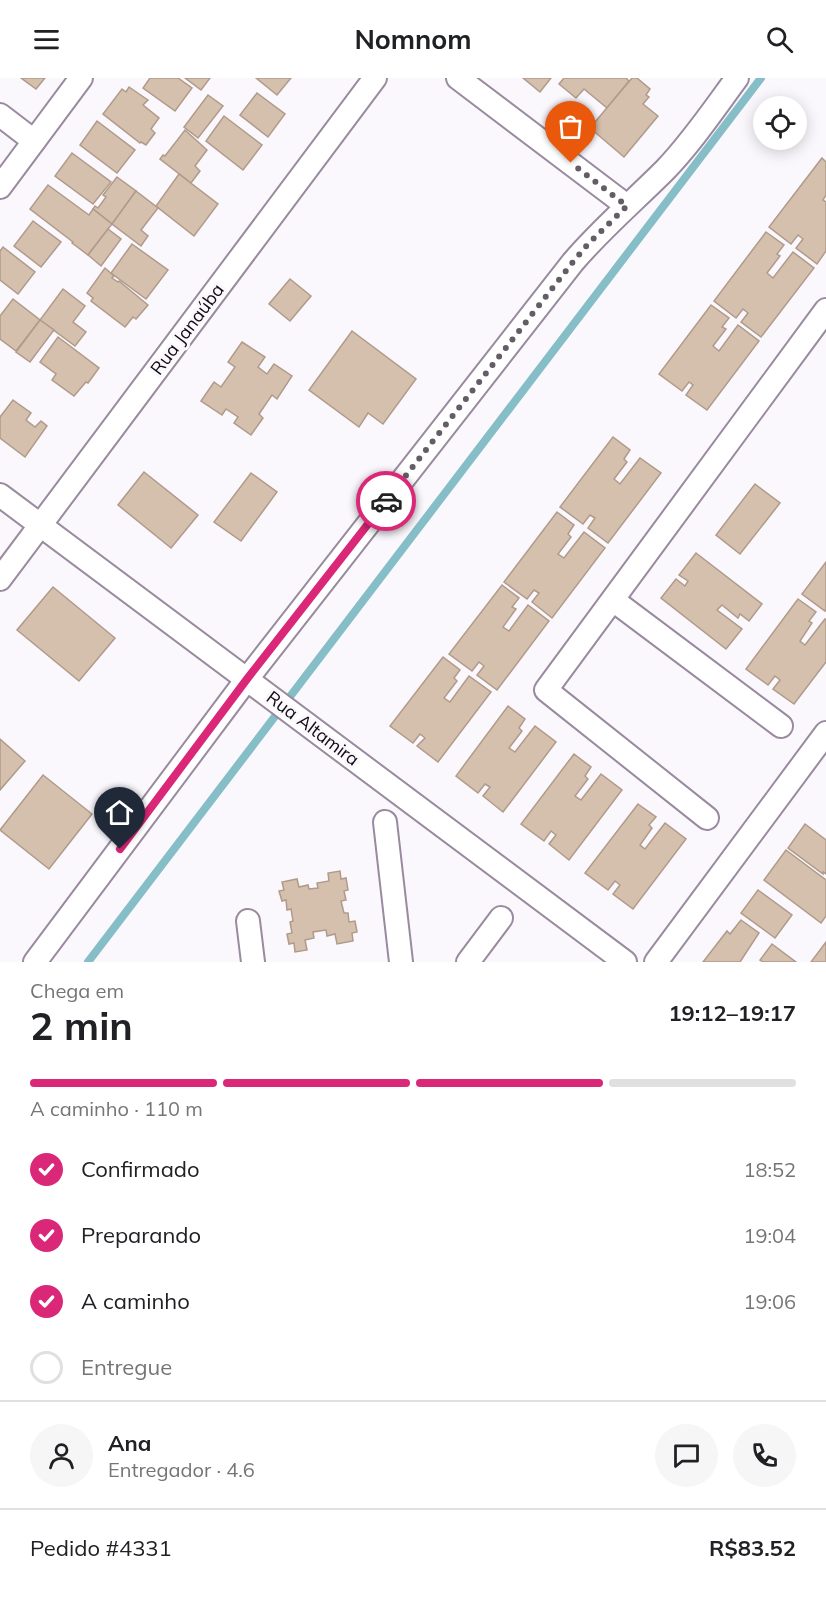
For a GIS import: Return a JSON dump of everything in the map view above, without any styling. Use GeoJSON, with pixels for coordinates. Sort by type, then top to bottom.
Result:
{"type":"FeatureCollection","features":[{"type":"Feature","properties":{"kind":"street"},"geometry":{"type":"LineString","coordinates":[[0,187],[81,78]]}},
{"type":"Feature","properties":{"kind":"street","name":"Rua Janaúba"},"geometry":{"type":"LineString","coordinates":[[0,579],[375,78]]}},
{"type":"Feature","properties":{"kind":"street"},"geometry":{"type":"LineString","coordinates":[[458,78],[627,206]]}},
{"type":"Feature","properties":{"kind":"street"},"geometry":{"type":"LineString","coordinates":[[35,962],[247,679],[573,262],[588,244],[681,152],[737,78]]}},
{"type":"Feature","properties":{"kind":"street"},"geometry":{"type":"LineString","coordinates":[[0,115],[34,141]]}},
{"type":"Feature","properties":{"kind":"street"},"geometry":{"type":"LineString","coordinates":[[707,818],[546,690],[826,310]]}},
{"type":"Feature","properties":{"kind":"street","name":"Rua Altamira"},"geometry":{"type":"LineString","coordinates":[[0,495],[625,962]]}},
{"type":"Feature","properties":{"kind":"street"},"geometry":{"type":"LineString","coordinates":[[613,600],[781,726]]}},
{"type":"Feature","properties":{"kind":"street"},"geometry":{"type":"LineString","coordinates":[[656,962],[826,733]]}},
{"type":"Feature","properties":{"kind":"street"},"geometry":{"type":"LineString","coordinates":[[385,822],[401,962]]}},
{"type":"Feature","properties":{"kind":"street"},"geometry":{"type":"LineString","coordinates":[[468,962],[501,918]]}},
{"type":"Feature","properties":{"kind":"street"},"geometry":{"type":"LineString","coordinates":[[248,921],[253,962]]}},
{"type":"Feature","properties":{"kind":"building"},"geometry":{"type":"Polygon","coordinates":[[[21,78],[45,78],[36,89],[21,78]]]}},
{"type":"Feature","properties":{"kind":"building"},"geometry":{"type":"Polygon","coordinates":[[[150,78],[178,78],[192,88],[175,111],[143,88],[150,78]]]}},
{"type":"Feature","properties":{"kind":"building"},"geometry":{"type":"Polygon","coordinates":[[[185,78],[210,78],[201,90],[185,78]]]}},
{"type":"Feature","properties":{"kind":"building"},"geometry":{"type":"Polygon","coordinates":[[[256,78],[291,78],[277,95],[256,78]]]}},
{"type":"Feature","properties":{"kind":"building"},"geometry":{"type":"Polygon","coordinates":[[[523,78],[551,78],[540,92],[523,78]]]}},
{"type":"Feature","properties":{"kind":"building"},"geometry":{"type":"Polygon","coordinates":[[[564,78],[626,78],[629,81],[607,108],[584,89],[576,98],[559,84],[564,78]]]}},
{"type":"Feature","properties":{"kind":"building"},"geometry":{"type":"Polygon","coordinates":[[[632,78],[637,78],[650,89],[646,95],[649,97],[643,104],[658,116],[624,157],[590,128],[632,78]]]}},
{"type":"Feature","properties":{"kind":"building"},"geometry":{"type":"Polygon","coordinates":[[[129,87],[148,100],[143,105],[159,118],[151,129],[155,133],[146,145],[140,143],[103,114],[122,89],[126,92],[129,87]]]}},
{"type":"Feature","properties":{"kind":"building"},"geometry":{"type":"Polygon","coordinates":[[[257,93],[285,114],[268,137],[240,115],[257,93]]]}},
{"type":"Feature","properties":{"kind":"building"},"geometry":{"type":"Polygon","coordinates":[[[208,95],[223,106],[198,138],[184,127],[208,95]]]}},
{"type":"Feature","properties":{"kind":"building"},"geometry":{"type":"Polygon","coordinates":[[[224,116],[262,145],[243,170],[206,141],[224,116]]]}},
{"type":"Feature","properties":{"kind":"building"},"geometry":{"type":"Polygon","coordinates":[[[97,121],[135,150],[117,173],[80,145],[97,121]]]}},
{"type":"Feature","properties":{"kind":"building"},"geometry":{"type":"Polygon","coordinates":[[[185,130],[207,150],[195,166],[200,171],[191,183],[160,159],[163,155],[165,156],[185,130]]]}},
{"type":"Feature","properties":{"kind":"building"},"geometry":{"type":"Polygon","coordinates":[[[72,153],[111,182],[93,204],[55,176],[72,153]]]}},
{"type":"Feature","properties":{"kind":"building"},"geometry":{"type":"Polygon","coordinates":[[[822,158],[826,162],[826,195],[823,200],[826,202],[826,251],[817,264],[796,248],[803,239],[798,235],[791,244],[769,227],[822,158]]]}},
{"type":"Feature","properties":{"kind":"building"},"geometry":{"type":"Polygon","coordinates":[[[179,174],[218,204],[194,236],[156,206],[179,174]]]}},
{"type":"Feature","properties":{"kind":"building"},"geometry":{"type":"Polygon","coordinates":[[[117,177],[136,191],[112,224],[93,209],[95,206],[98,208],[106,197],[103,195],[117,177]]]}},
{"type":"Feature","properties":{"kind":"building"},"geometry":{"type":"Polygon","coordinates":[[[48,185],[89,215],[93,209],[112,224],[88,255],[30,209],[48,185]]]}},
{"type":"Feature","properties":{"kind":"building"},"geometry":{"type":"Polygon","coordinates":[[[136,191],[158,208],[141,230],[148,236],[141,246],[112,224],[136,191]]]}},
{"type":"Feature","properties":{"kind":"building"},"geometry":{"type":"Polygon","coordinates":[[[33,221],[61,242],[41,267],[14,246],[33,221]]]}},
{"type":"Feature","properties":{"kind":"building"},"geometry":{"type":"Polygon","coordinates":[[[108,229],[121,239],[101,266],[88,255],[108,229]]]}},
{"type":"Feature","properties":{"kind":"building"},"geometry":{"type":"Polygon","coordinates":[[[766,232],[784,245],[777,254],[780,256],[767,273],[773,278],[793,252],[814,268],[761,337],[741,322],[748,313],[743,309],[736,318],[714,301],[766,232]]]}},
{"type":"Feature","properties":{"kind":"building"},"geometry":{"type":"Polygon","coordinates":[[[132,244],[168,270],[146,299],[111,273],[132,244]]]}},
{"type":"Feature","properties":{"kind":"building"},"geometry":{"type":"Polygon","coordinates":[[[3,247],[35,272],[18,294],[0,280],[0,251],[3,247]]]}},
{"type":"Feature","properties":{"kind":"building"},"geometry":{"type":"Polygon","coordinates":[[[105,268],[114,276],[112,278],[119,281],[148,305],[136,319],[133,317],[125,327],[91,301],[93,298],[87,293],[105,268]]]}},
{"type":"Feature","properties":{"kind":"building"},"geometry":{"type":"Polygon","coordinates":[[[290,279],[311,296],[290,321],[269,304],[290,279]]]}},
{"type":"Feature","properties":{"kind":"building"},"geometry":{"type":"Polygon","coordinates":[[[63,289],[85,306],[73,322],[86,332],[75,346],[40,320],[63,289]]]}},
{"type":"Feature","properties":{"kind":"building"},"geometry":{"type":"Polygon","coordinates":[[[13,299],[40,320],[16,351],[0,339],[0,316],[13,299]]]}},
{"type":"Feature","properties":{"kind":"building"},"geometry":{"type":"Polygon","coordinates":[[[711,305],[729,318],[722,327],[726,329],[713,346],[719,351],[738,325],[759,341],[707,410],[686,395],[693,385],[689,382],[682,391],[659,374],[711,305]]]}},
{"type":"Feature","properties":{"kind":"building"},"geometry":{"type":"Polygon","coordinates":[[[40,320],[54,330],[30,362],[16,352],[40,320]]]}},
{"type":"Feature","properties":{"kind":"building"},"geometry":{"type":"Polygon","coordinates":[[[352,331],[416,379],[383,424],[368,413],[359,427],[309,390],[352,331]]]}},
{"type":"Feature","properties":{"kind":"building"},"geometry":{"type":"Polygon","coordinates":[[[58,337],[99,368],[74,396],[52,380],[56,374],[40,362],[58,337]]]}},
{"type":"Feature","properties":{"kind":"building"},"geometry":{"type":"Polygon","coordinates":[[[242,342],[265,357],[258,367],[267,374],[274,364],[292,376],[277,399],[272,395],[259,414],[263,418],[251,435],[234,423],[238,417],[226,409],[222,415],[201,401],[214,382],[221,387],[235,367],[228,362],[242,342]]]}},
{"type":"Feature","properties":{"kind":"building"},"geometry":{"type":"Polygon","coordinates":[[[13,400],[31,413],[26,420],[35,427],[41,421],[47,426],[25,457],[0,438],[0,417],[13,400]]]}},
{"type":"Feature","properties":{"kind":"building"},"geometry":{"type":"Polygon","coordinates":[[[613,437],[630,450],[624,459],[627,462],[614,479],[620,484],[640,458],[661,473],[608,543],[588,528],[595,518],[590,515],[583,524],[560,507],[613,437]]]}},
{"type":"Feature","properties":{"kind":"building"},"geometry":{"type":"Polygon","coordinates":[[[144,472],[198,515],[171,548],[118,505],[144,472]]]}},
{"type":"Feature","properties":{"kind":"building"},"geometry":{"type":"Polygon","coordinates":[[[251,473],[277,492],[241,541],[214,522],[251,473]]]}},
{"type":"Feature","properties":{"kind":"building"},"geometry":{"type":"Polygon","coordinates":[[[755,484],[780,503],[740,554],[716,535],[755,484]]]}},
{"type":"Feature","properties":{"kind":"building"},"geometry":{"type":"Polygon","coordinates":[[[557,512],[574,525],[568,534],[571,537],[558,554],[564,558],[584,532],[605,548],[552,618],[532,602],[539,593],[534,590],[527,599],[504,582],[557,512]]]}},
{"type":"Feature","properties":{"kind":"building"},"geometry":{"type":"Polygon","coordinates":[[[696,553],[762,604],[749,621],[740,614],[738,618],[722,605],[717,610],[742,629],[726,649],[661,598],[676,579],[685,586],[688,581],[679,575],[696,553]]]}},
{"type":"Feature","properties":{"kind":"building"},"geometry":{"type":"Polygon","coordinates":[[[826,562],[826,609],[825,611],[802,594],[826,562]]]}},
{"type":"Feature","properties":{"kind":"building"},"geometry":{"type":"Polygon","coordinates":[[[502,585],[519,598],[512,607],[516,609],[503,627],[509,631],[528,605],[549,621],[497,690],[477,675],[484,666],[479,662],[472,671],[449,654],[502,585]]]}},
{"type":"Feature","properties":{"kind":"building"},"geometry":{"type":"Polygon","coordinates":[[[53,587],[115,638],[79,681],[17,630],[53,587]]]}},
{"type":"Feature","properties":{"kind":"building"},"geometry":{"type":"Polygon","coordinates":[[[798,599],[816,612],[809,621],[812,623],[800,641],[805,645],[826,620],[826,662],[794,704],[773,689],[780,680],[775,676],[768,685],[746,669],[798,599]]]}},
{"type":"Feature","properties":{"kind":"building"},"geometry":{"type":"Polygon","coordinates":[[[443,657],[460,670],[454,678],[457,681],[444,698],[450,702],[469,676],[491,692],[438,762],[417,746],[425,738],[420,734],[413,743],[390,726],[443,657]]]}},
{"type":"Feature","properties":{"kind":"building"},"geometry":{"type":"Polygon","coordinates":[[[508,706],[525,719],[519,728],[522,731],[509,748],[515,752],[535,726],[556,742],[503,812],[483,796],[490,787],[485,784],[478,793],[456,776],[508,706]]]}},
{"type":"Feature","properties":{"kind":"building"},"geometry":{"type":"Polygon","coordinates":[[[0,739],[25,761],[0,790],[0,739]]]}},
{"type":"Feature","properties":{"kind":"building"},"geometry":{"type":"Polygon","coordinates":[[[574,754],[591,767],[585,776],[588,779],[575,796],[581,800],[601,774],[622,790],[569,860],[549,844],[556,835],[551,831],[544,841],[521,824],[574,754]]]}},
{"type":"Feature","properties":{"kind":"building"},"geometry":{"type":"Polygon","coordinates":[[[43,775],[92,814],[49,869],[0,830],[43,775]]]}},
{"type":"Feature","properties":{"kind":"building"},"geometry":{"type":"Polygon","coordinates":[[[638,804],[656,817],[649,825],[652,828],[640,845],[645,849],[665,823],[686,839],[633,909],[613,894],[620,885],[615,881],[608,890],[585,873],[638,804]]]}},
{"type":"Feature","properties":{"kind":"building"},"geometry":{"type":"Polygon","coordinates":[[[805,824],[826,840],[826,874],[788,848],[805,824]]]}},
{"type":"Feature","properties":{"kind":"building"},"geometry":{"type":"Polygon","coordinates":[[[786,850],[826,880],[826,916],[821,923],[764,880],[786,850]]]}},
{"type":"Feature","properties":{"kind":"building"},"geometry":{"type":"Polygon","coordinates":[[[340,871],[341,879],[346,878],[348,890],[344,891],[346,900],[341,901],[344,913],[348,913],[349,922],[355,921],[357,932],[352,933],[353,941],[337,944],[335,934],[327,936],[326,930],[313,932],[314,938],[305,940],[307,950],[295,952],[294,943],[289,944],[287,934],[292,933],[291,909],[287,910],[286,900],[282,901],[279,891],[284,890],[282,882],[297,879],[299,887],[308,885],[309,889],[318,888],[317,883],[329,881],[328,873],[340,871]]]}},
{"type":"Feature","properties":{"kind":"building"},"geometry":{"type":"Polygon","coordinates":[[[758,890],[792,915],[775,938],[741,913],[758,890]]]}},
{"type":"Feature","properties":{"kind":"building"},"geometry":{"type":"Polygon","coordinates":[[[741,920],[759,933],[740,962],[703,962],[727,931],[730,934],[741,920]]]}},
{"type":"Feature","properties":{"kind":"building"},"geometry":{"type":"Polygon","coordinates":[[[826,942],[826,962],[811,962],[826,942]]]}},
{"type":"Feature","properties":{"kind":"building"},"geometry":{"type":"Polygon","coordinates":[[[772,944],[796,962],[763,962],[760,960],[772,944]]]}},
{"type":"Feature","properties":{"kind":"waterway"},"geometry":{"type":"LineString","coordinates":[[88,962],[761,78]]}},
{"type":"Feature","properties":{"kind":"way so far"},"geometry":{"type":"LineString","coordinates":[[386,501],[573,262],[627,206],[571,163]]}},
{"type":"Feature","properties":{"kind":"route"},"geometry":{"type":"LineString","coordinates":[[120,849],[247,679],[386,501]]}}]}
